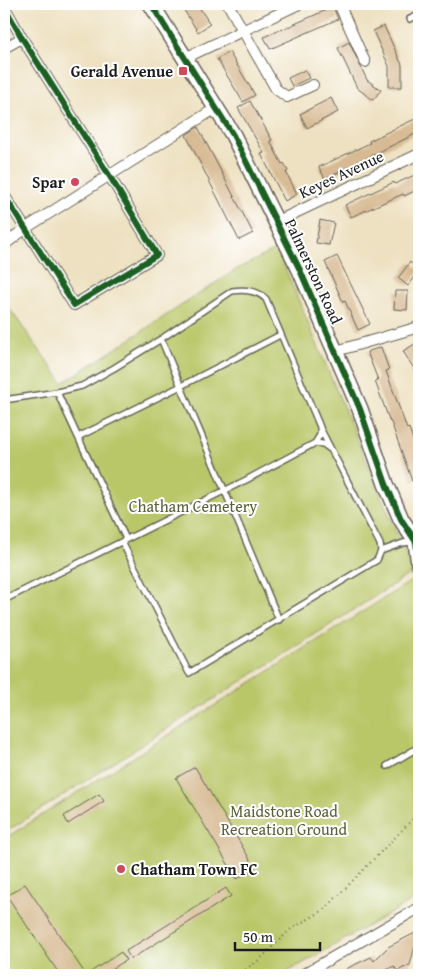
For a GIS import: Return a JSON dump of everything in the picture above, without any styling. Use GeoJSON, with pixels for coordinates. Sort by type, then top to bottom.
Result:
{"type":"FeatureCollection","features":[{"type":"Feature","properties":{"kind":"street","name":"Palmerston Road"},"geometry":{"type":"LineString","coordinates":[[151,4],[243,155],[300,270],[360,408],[386,484],[401,519],[418,542],[419,564]]}},
{"type":"Feature","properties":{"kind":"street"},"geometry":{"type":"LineString","coordinates":[[228,4],[276,89],[287,97],[313,85]]}},
{"type":"Feature","properties":{"kind":"street"},"geometry":{"type":"LineString","coordinates":[[185,58],[299,4]]}},
{"type":"Feature","properties":{"kind":"street"},"geometry":{"type":"LineString","coordinates":[[339,4],[365,62]]}},
{"type":"Feature","properties":{"kind":"street"},"geometry":{"type":"LineString","coordinates":[[4,6],[157,255],[74,305],[4,195]]}},
{"type":"Feature","properties":{"kind":"street"},"geometry":{"type":"LineString","coordinates":[[4,48],[22,38]]}},
{"type":"Feature","properties":{"kind":"street"},"geometry":{"type":"LineString","coordinates":[[4,245],[26,228],[216,108]]}},
{"type":"Feature","properties":{"kind":"street","name":"Keyes Avenue"},"geometry":{"type":"LineString","coordinates":[[276,222],[419,154]]}},
{"type":"Feature","properties":{"kind":"street"},"geometry":{"type":"LineString","coordinates":[[336,351],[419,327]]}},
{"type":"Feature","properties":{"kind":"street"},"geometry":{"type":"LineString","coordinates":[[302,975],[419,908]]}},
{"type":"Feature","properties":{"kind":"lane"},"geometry":{"type":"LineString","coordinates":[[410,19],[419,15]]}},
{"type":"Feature","properties":{"kind":"lane"},"geometry":{"type":"LineString","coordinates":[[4,400],[82,386],[161,339],[232,290],[242,289],[256,292],[266,299],[320,427],[380,544],[381,551],[377,560],[189,673],[124,540],[57,392]]}},
{"type":"Feature","properties":{"kind":"lane"},"geometry":{"type":"LineString","coordinates":[[78,437],[280,335]]}},
{"type":"Feature","properties":{"kind":"lane"},"geometry":{"type":"LineString","coordinates":[[161,339],[223,491],[279,620]]}},
{"type":"Feature","properties":{"kind":"lane"},"geometry":{"type":"LineString","coordinates":[[4,600],[315,443],[320,435],[320,427]]}},
{"type":"Feature","properties":{"kind":"lane"},"geometry":{"type":"LineString","coordinates":[[315,443],[323,444],[332,450]]}},
{"type":"Feature","properties":{"kind":"lane"},"geometry":{"type":"LineString","coordinates":[[381,551],[403,543],[418,542]]}},
{"type":"Feature","properties":{"kind":"lane"},"geometry":{"type":"LineString","coordinates":[[387,766],[419,747]]}},
{"type":"Feature","properties":{"kind":"path"},"geometry":{"type":"LineString","coordinates":[[238,975],[259,960],[291,929],[324,910],[412,820],[418,798]]}},
{"type":"Feature","properties":{"kind":"path"},"geometry":{"type":"LineString","coordinates":[[403,829],[408,831]]}},
{"type":"Feature","properties":{"kind":"green space","name":"Chatham Cemetery"},"geometry":{"type":"Polygon","coordinates":[[[277,249],[413,572],[4,833],[4,301],[63,383],[237,269],[277,249]]]}},
{"type":"Feature","properties":{"kind":"green space","name":"Maidstone Road Recreation Ground"},"geometry":{"type":"Polygon","coordinates":[[[419,576],[419,897],[282,975],[4,975],[4,839],[419,576]]]}},
{"type":"Feature","properties":{"kind":"building"},"geometry":{"type":"Polygon","coordinates":[[[180,4],[197,4],[210,24],[198,32],[180,4]]]}},
{"type":"Feature","properties":{"kind":"building"},"geometry":{"type":"Polygon","coordinates":[[[333,7],[338,19],[270,49],[264,37],[333,7]]]}},
{"type":"Feature","properties":{"kind":"building"},"geometry":{"type":"Polygon","coordinates":[[[384,26],[402,65],[402,87],[389,87],[389,66],[373,31],[384,26]]]}},
{"type":"Feature","properties":{"kind":"building"},"geometry":{"type":"Polygon","coordinates":[[[349,42],[367,80],[381,90],[373,100],[357,88],[338,48],[349,42]]]}},
{"type":"Feature","properties":{"kind":"building"},"geometry":{"type":"Polygon","coordinates":[[[229,52],[255,95],[243,102],[217,59],[229,52]]]}},
{"type":"Feature","properties":{"kind":"building"},"geometry":{"type":"Polygon","coordinates":[[[305,70],[309,78],[292,86],[288,78],[305,70]]]}},
{"type":"Feature","properties":{"kind":"building"},"geometry":{"type":"Polygon","coordinates":[[[331,98],[338,112],[307,128],[300,114],[331,98]]]}},
{"type":"Feature","properties":{"kind":"building"},"geometry":{"type":"Polygon","coordinates":[[[250,101],[272,140],[270,141],[282,164],[284,163],[288,171],[286,172],[297,194],[285,201],[261,154],[264,153],[238,108],[250,101]]]}},
{"type":"Feature","properties":{"kind":"building"},"geometry":{"type":"Polygon","coordinates":[[[419,117],[419,132],[325,179],[319,167],[419,117]]]}},
{"type":"Feature","properties":{"kind":"building"},"geometry":{"type":"Polygon","coordinates":[[[198,127],[253,233],[239,240],[186,135],[198,127]]]}},
{"type":"Feature","properties":{"kind":"building"},"geometry":{"type":"Polygon","coordinates":[[[419,173],[419,189],[351,217],[345,205],[394,182],[395,184],[419,173]]]}},
{"type":"Feature","properties":{"kind":"building"},"geometry":{"type":"Polygon","coordinates":[[[320,220],[334,223],[329,245],[316,243],[320,220]]]}},
{"type":"Feature","properties":{"kind":"building"},"geometry":{"type":"Polygon","coordinates":[[[337,256],[370,324],[358,330],[325,262],[337,256]]]}},
{"type":"Feature","properties":{"kind":"building"},"geometry":{"type":"Polygon","coordinates":[[[410,262],[419,272],[408,286],[398,278],[410,262]]]}},
{"type":"Feature","properties":{"kind":"building"},"geometry":{"type":"Polygon","coordinates":[[[395,291],[408,291],[407,310],[394,309],[395,291]]]}},
{"type":"Feature","properties":{"kind":"building"},"geometry":{"type":"Polygon","coordinates":[[[415,344],[419,350],[419,377],[403,351],[415,344]]]}},
{"type":"Feature","properties":{"kind":"building"},"geometry":{"type":"Polygon","coordinates":[[[381,347],[389,370],[386,371],[419,457],[419,479],[412,481],[375,381],[378,380],[367,352],[381,347]]]}},
{"type":"Feature","properties":{"kind":"building"},"geometry":{"type":"Polygon","coordinates":[[[195,767],[255,868],[237,879],[176,778],[195,767]]]}},
{"type":"Feature","properties":{"kind":"building"},"geometry":{"type":"Polygon","coordinates":[[[99,794],[104,801],[68,824],[64,816],[99,794]]]}},
{"type":"Feature","properties":{"kind":"building"},"geometry":{"type":"Polygon","coordinates":[[[25,884],[86,975],[60,975],[7,896],[25,884]]]}},
{"type":"Feature","properties":{"kind":"building"},"geometry":{"type":"Polygon","coordinates":[[[226,888],[231,896],[131,959],[126,951],[226,888]]]}},
{"type":"Feature","properties":{"kind":"building"},"geometry":{"type":"Polygon","coordinates":[[[419,931],[410,965],[397,971],[394,966],[377,975],[349,975],[346,969],[371,957],[374,961],[388,947],[419,931]]]}},
{"type":"Feature","properties":{"kind":"building"},"geometry":{"type":"Polygon","coordinates":[[[121,952],[126,960],[103,975],[86,975],[121,952]]]}},
{"type":"Feature","properties":{"kind":"cycle path"},"geometry":{"type":"LineString","coordinates":[[151,4],[233,135],[300,270],[360,409],[386,484],[401,519],[416,542],[419,564]]}},
{"type":"Feature","properties":{"kind":"cycle path"},"geometry":{"type":"LineString","coordinates":[[4,6],[157,255],[74,305],[4,195]]}},
{"type":"Feature","properties":{"kind":"place","name":"Gerald Avenue"},"geometry":{"type":"Point","coordinates":[183,71]}},
{"type":"Feature","properties":{"kind":"place","name":"Spar"},"geometry":{"type":"Point","coordinates":[75,182]}},
{"type":"Feature","properties":{"kind":"place","name":"Chatham Town FC"},"geometry":{"type":"Point","coordinates":[121,869]}}]}
